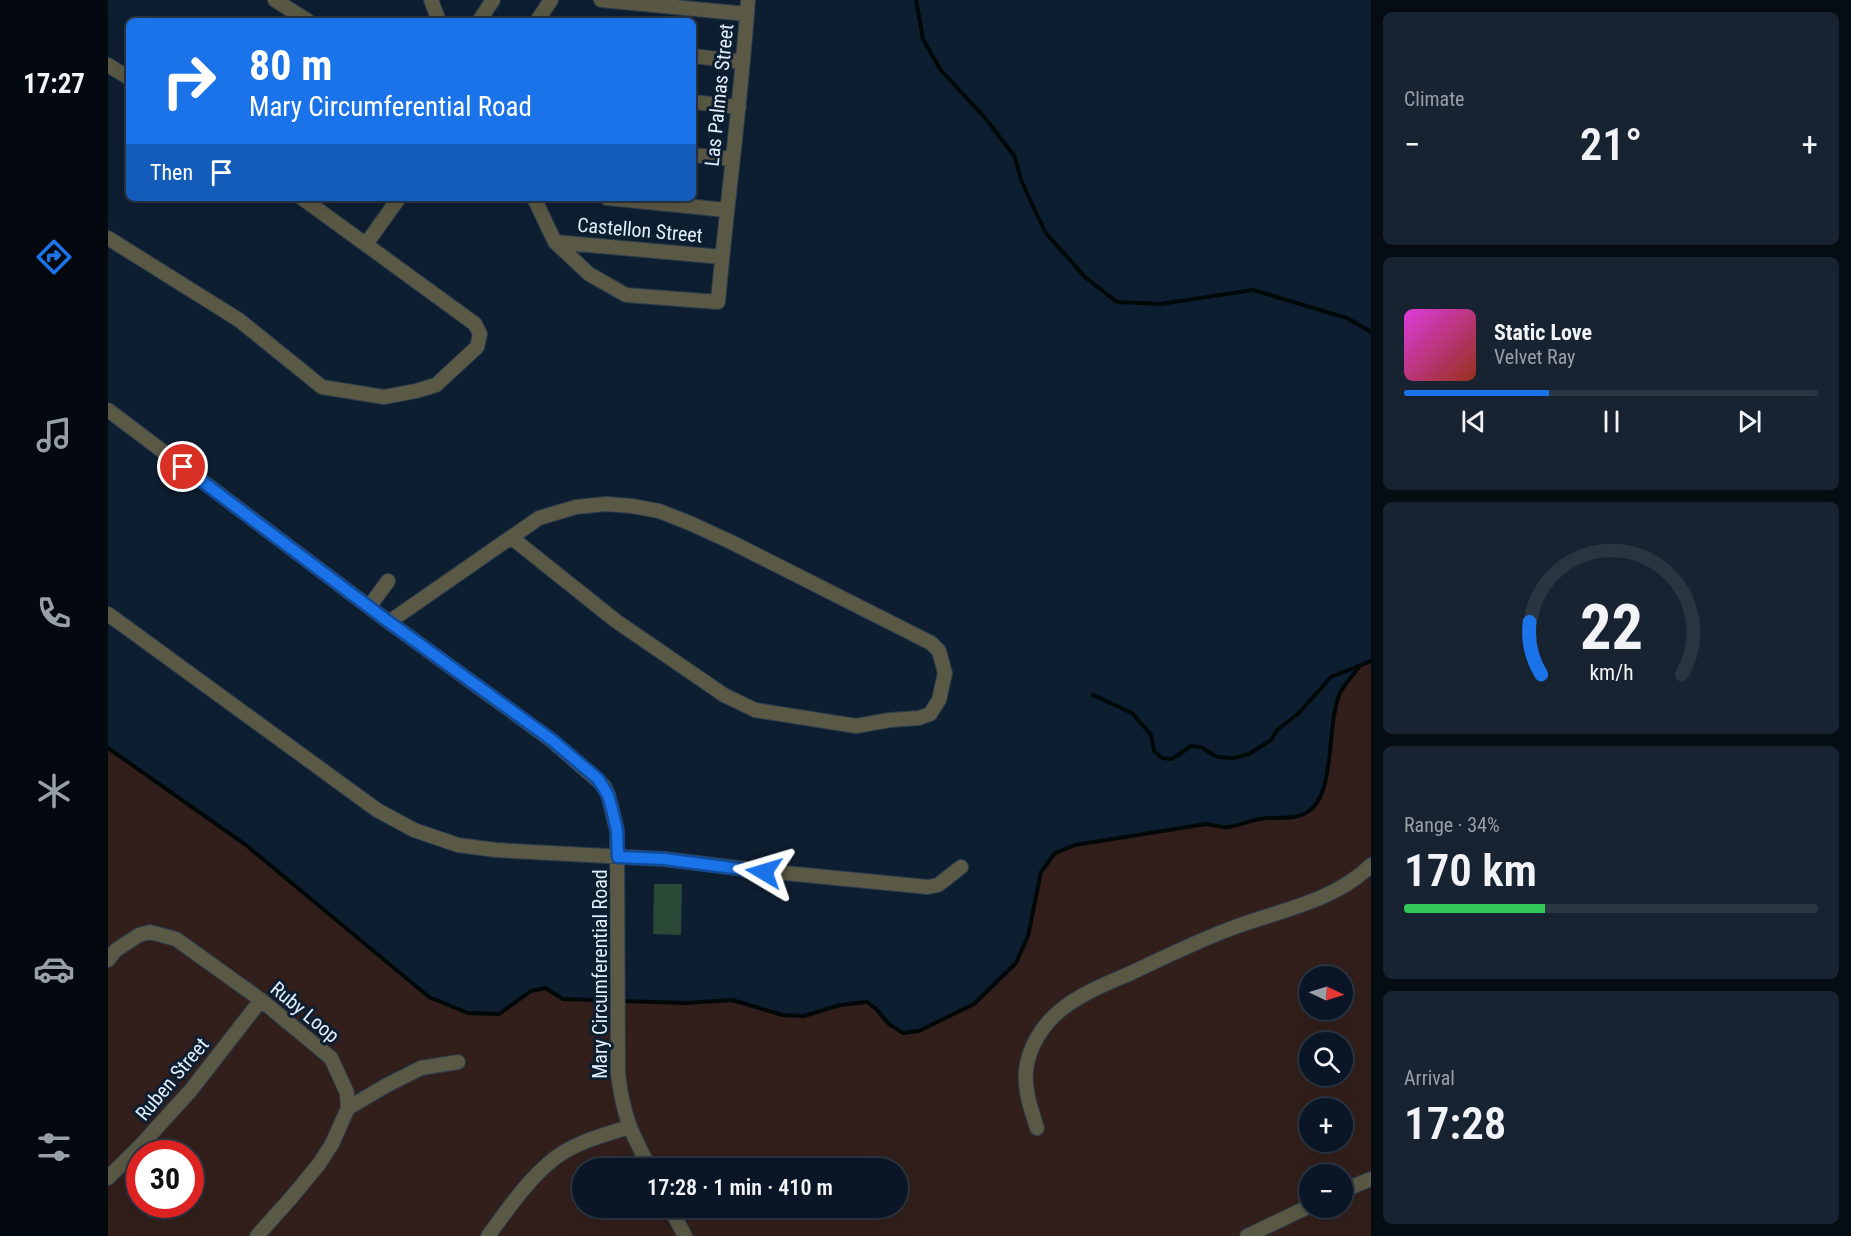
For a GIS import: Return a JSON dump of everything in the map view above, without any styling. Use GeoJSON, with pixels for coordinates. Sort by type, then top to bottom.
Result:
{"type":"FeatureCollection","features":[{"type":"Feature","properties":{"kind":"street"},"geometry":{"type":"LineString","coordinates":[[275,0],[303,18]]}},
{"type":"Feature","properties":{"kind":"street"},"geometry":{"type":"LineString","coordinates":[[431,0],[438,18]]}},
{"type":"Feature","properties":{"kind":"street"},"geometry":{"type":"LineString","coordinates":[[481,18],[493,0]]}},
{"type":"Feature","properties":{"kind":"street"},"geometry":{"type":"LineString","coordinates":[[539,18],[551,0]]}},
{"type":"Feature","properties":{"kind":"street"},"geometry":{"type":"LineString","coordinates":[[601,0],[748,7]]}},
{"type":"Feature","properties":{"kind":"street","name":"Las Palmas Street"},"geometry":{"type":"LineString","coordinates":[[555,242],[589,274],[626,295],[718,302],[748,7]]}},
{"type":"Feature","properties":{"kind":"street"},"geometry":{"type":"LineString","coordinates":[[696,56],[743,62]]}},
{"type":"Feature","properties":{"kind":"street"},"geometry":{"type":"LineString","coordinates":[[108,65],[126,76]]}},
{"type":"Feature","properties":{"kind":"street"},"geometry":{"type":"LineString","coordinates":[[696,102],[739,107]]}},
{"type":"Feature","properties":{"kind":"street"},"geometry":{"type":"LineString","coordinates":[[696,155],[733,159]]}},
{"type":"Feature","properties":{"kind":"street"},"geometry":{"type":"LineString","coordinates":[[108,238],[239,320],[322,387],[384,397],[436,385],[477,347],[480,339],[475,324],[306,201]]}},
{"type":"Feature","properties":{"kind":"street"},"geometry":{"type":"LineString","coordinates":[[366,244],[397,201]]}},
{"type":"Feature","properties":{"kind":"street"},"geometry":{"type":"LineString","coordinates":[[535,201],[555,242]]}},
{"type":"Feature","properties":{"kind":"street"},"geometry":{"type":"LineString","coordinates":[[637,201],[726,210]]}},
{"type":"Feature","properties":{"kind":"street","name":"Castellon Street"},"geometry":{"type":"LineString","coordinates":[[555,242],[722,257]]}},
{"type":"Feature","properties":{"kind":"street","name":"Mary Circumferential Road"},"geometry":{"type":"LineString","coordinates":[[108,411],[389,622],[552,740],[598,779],[608,795],[617,831],[618,1074],[628,1127],[645,1158]]}},
{"type":"Feature","properties":{"kind":"street"},"geometry":{"type":"LineString","coordinates":[[389,622],[539,518],[576,507],[606,504],[632,506],[658,511],[731,542],[932,643],[939,651],[945,673],[939,700],[930,714],[919,718],[856,726],[755,710],[724,695],[616,621],[512,538]]}},
{"type":"Feature","properties":{"kind":"street"},"geometry":{"type":"LineString","coordinates":[[369,607],[388,581]]}},
{"type":"Feature","properties":{"kind":"street"},"geometry":{"type":"LineString","coordinates":[[108,614],[372,806],[414,830],[458,845],[496,850],[664,859],[764,872],[928,887],[938,885],[961,867]]}},
{"type":"Feature","properties":{"kind":"street"},"geometry":{"type":"LineString","coordinates":[[1037,1128],[1027,1094],[1026,1069],[1030,1053],[1044,1026],[1061,1009],[1093,990],[1207,938],[1331,894],[1359,876],[1371,865]]}},
{"type":"Feature","properties":{"kind":"street","name":"Ruby Loop"},"geometry":{"type":"LineString","coordinates":[[108,960],[116,950],[139,935],[150,932],[176,939],[261,1000],[331,1058],[347,1093],[348,1108]]}},
{"type":"Feature","properties":{"kind":"street","name":"Ruben Street"},"geometry":{"type":"LineString","coordinates":[[108,1178],[191,1090],[261,1000]]}},
{"type":"Feature","properties":{"kind":"street"},"geometry":{"type":"LineString","coordinates":[[256,1236],[319,1164],[332,1144],[348,1108],[421,1068],[458,1062]]}},
{"type":"Feature","properties":{"kind":"street"},"geometry":{"type":"LineString","coordinates":[[488,1236],[527,1185],[557,1157],[599,1136],[628,1127]]}},
{"type":"Feature","properties":{"kind":"street"},"geometry":{"type":"LineString","coordinates":[[1353,1186],[1371,1179]]}},
{"type":"Feature","properties":{"kind":"street"},"geometry":{"type":"LineString","coordinates":[[1247,1236],[1299,1211]]}},
{"type":"Feature","properties":{"kind":"street"},"geometry":{"type":"LineString","coordinates":[[675,1218],[685,1236]]}},
{"type":"Feature","properties":{"kind":"shaded area"},"geometry":{"type":"Polygon","coordinates":[[[1371,661],[1371,1236],[108,1236],[108,748],[246,845],[429,997],[468,1013],[499,1014],[531,991],[545,988],[563,999],[686,1003],[732,1000],[783,1015],[804,1016],[840,1005],[867,1002],[889,1024],[903,1033],[919,1031],[974,1004],[1016,964],[1028,936],[1041,872],[1055,853],[1075,845],[1206,824],[1227,828],[1247,821],[1288,818],[1308,812],[1322,797],[1328,767],[1331,729],[1341,693],[1359,667],[1371,661]]]}},
{"type":"Feature","properties":{"kind":"green space"},"geometry":{"type":"Polygon","coordinates":[[[654,884],[682,884],[681,935],[653,934],[654,884]]]}},
{"type":"Feature","properties":{"kind":"waterway"},"geometry":{"type":"LineString","coordinates":[[916,0],[923,39],[940,69],[986,119],[1015,157],[1021,180],[1045,232],[1085,277],[1117,302],[1161,304],[1253,290],[1347,318],[1371,332]]}},
{"type":"Feature","properties":{"kind":"waterway"},"geometry":{"type":"LineString","coordinates":[[1093,695],[1132,713],[1151,735],[1154,751],[1162,758],[1172,759],[1191,746],[1201,747],[1217,757],[1234,758],[1249,754],[1271,740],[1277,730],[1298,714],[1331,677],[1371,661]]}},
{"type":"Feature","properties":{"kind":"waterway"},"geometry":{"type":"LineString","coordinates":[[108,748],[246,845],[429,997],[468,1013],[499,1014],[531,991],[545,988],[563,999],[686,1003],[732,1000],[783,1015],[804,1016],[840,1005],[867,1002],[889,1024],[903,1033],[919,1031],[974,1004],[1016,963],[1028,936],[1041,872],[1055,853],[1075,845],[1206,824],[1228,827],[1264,818],[1294,817],[1309,811],[1318,802],[1327,774],[1333,722],[1340,693],[1359,667]]}},
{"type":"Feature","properties":{"kind":"route"},"geometry":{"type":"LineString","coordinates":[[183,467],[389,622],[552,740],[598,779],[608,795],[613,813],[617,831],[618,857],[664,859],[764,872]]}}]}
